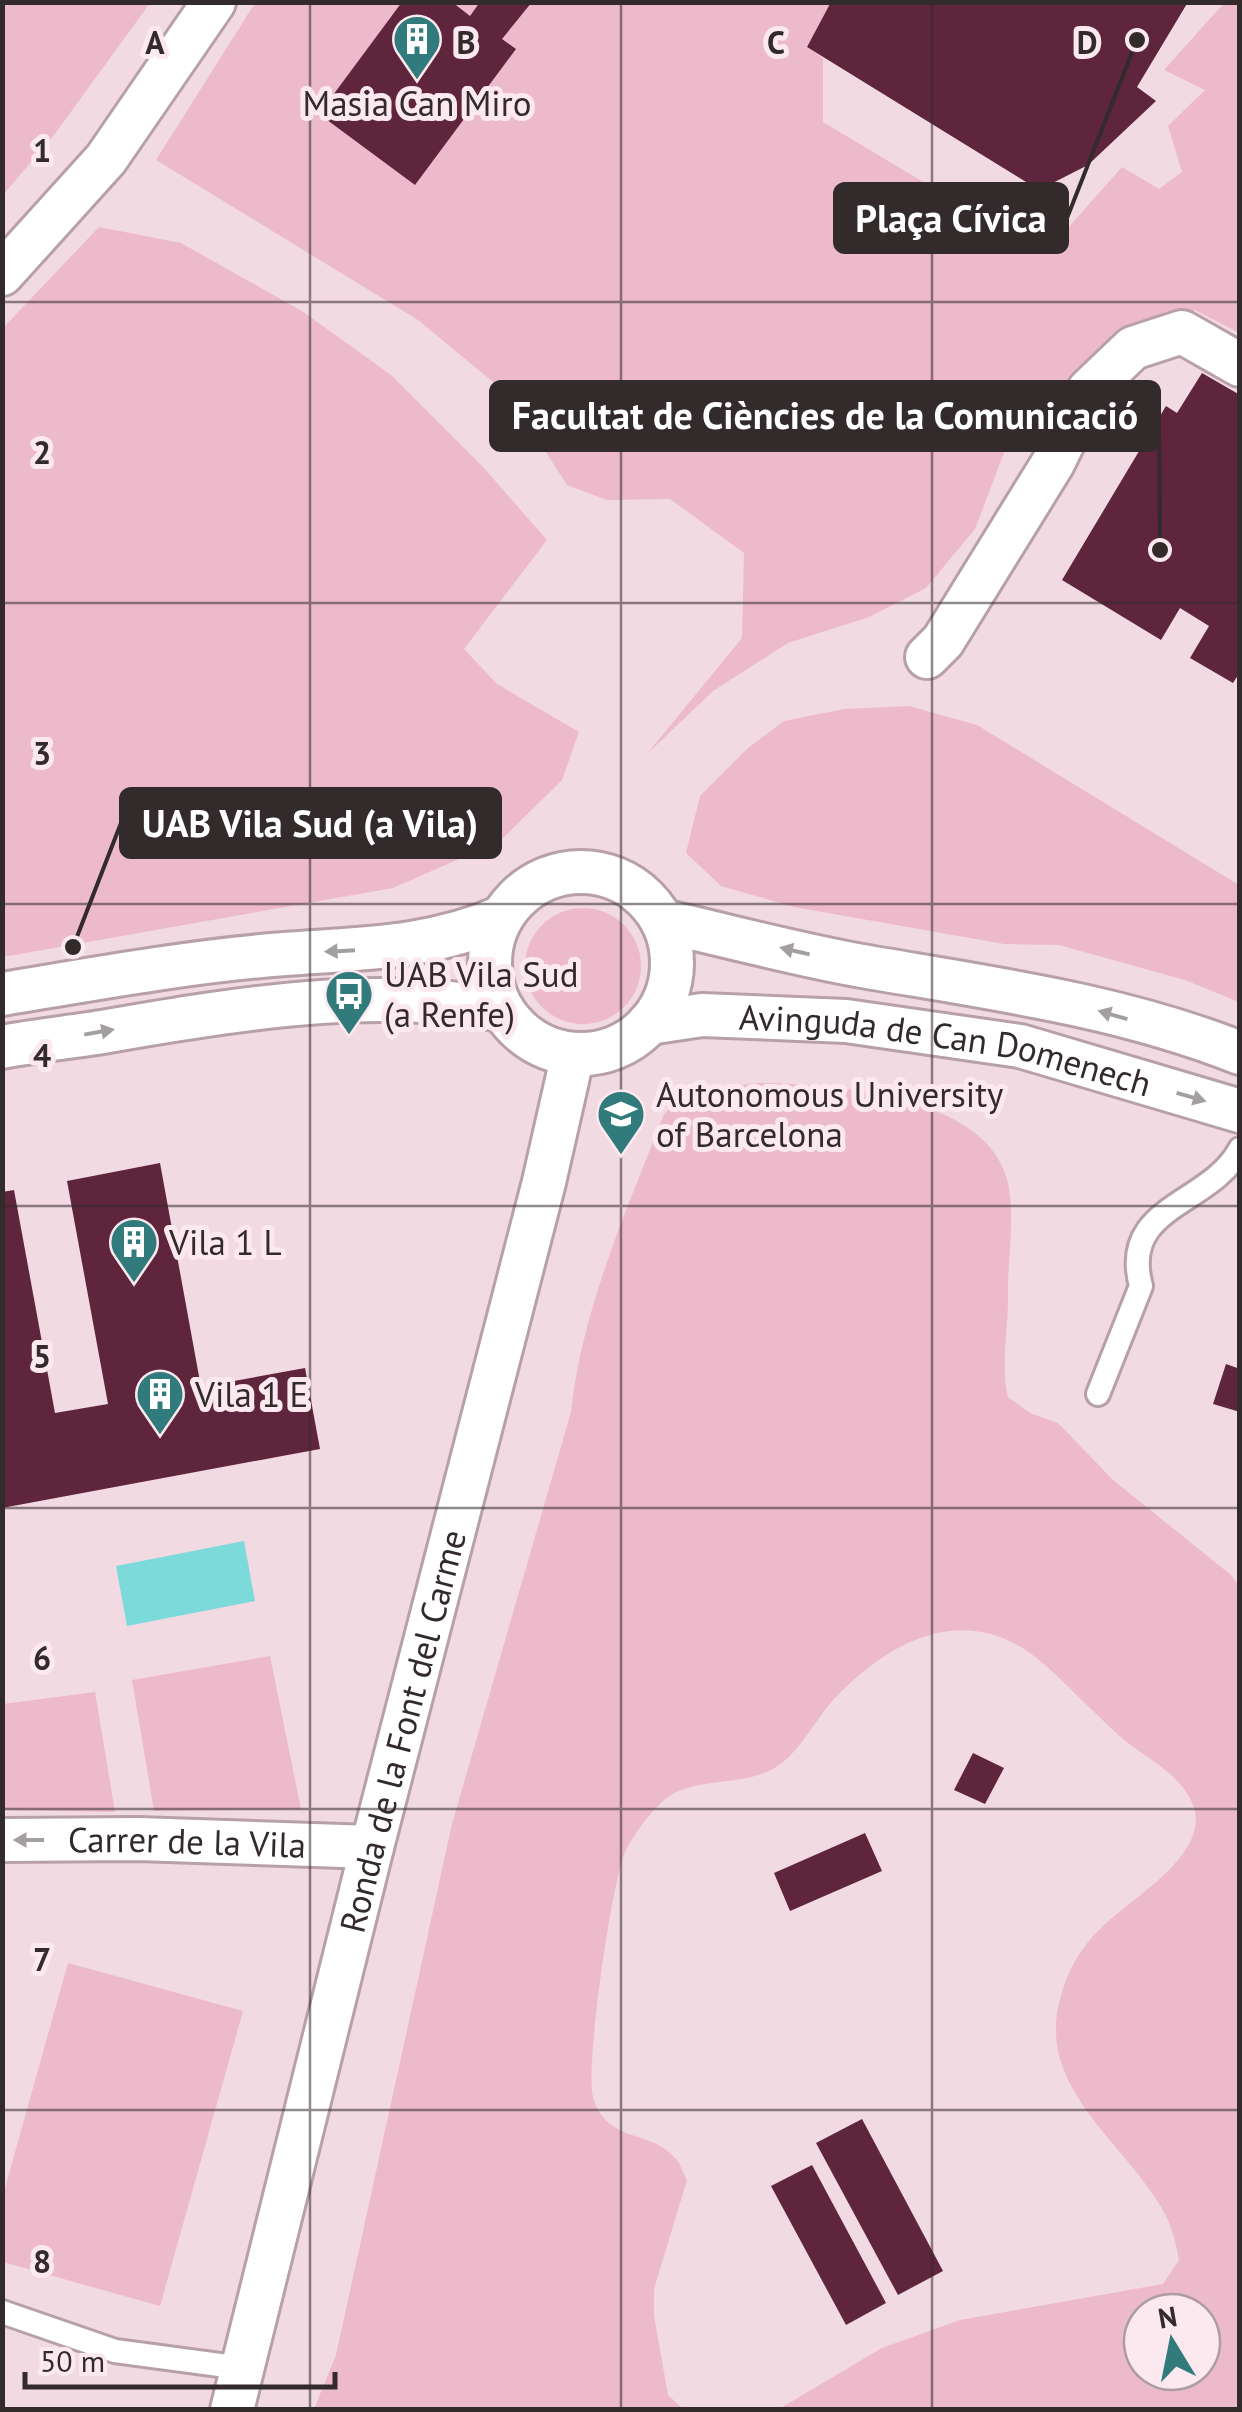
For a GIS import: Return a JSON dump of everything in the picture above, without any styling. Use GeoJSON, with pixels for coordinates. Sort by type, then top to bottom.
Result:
{"type":"FeatureCollection","features":[{"type":"Feature","properties":{"kind":"street"},"geometry":{"type":"LineString","coordinates":[[2,274],[106,160],[214,2]]}},
{"type":"Feature","properties":{"kind":"street"},"geometry":{"type":"LineString","coordinates":[[928,657],[943,640],[1053,462],[1089,390],[1133,348],[1182,332],[1240,364]]}},
{"type":"Feature","properties":{"kind":"street"},"geometry":{"type":"LineString","coordinates":[[581,872],[606,876],[634,888],[662,921],[671,948],[672,975],[664,1000],[648,1024],[634,1036],[610,1049],[573,1054],[529,1038],[503,1010],[492,983],[492,944],[502,917],[520,895],[536,884],[554,876],[581,872]]}},
{"type":"Feature","properties":{"kind":"street"},"geometry":{"type":"LineString","coordinates":[[2,994],[260,956],[386,949],[445,938],[502,917]]}},
{"type":"Feature","properties":{"kind":"street","name":"Avinguda de Can Domenech"},"geometry":{"type":"LineString","coordinates":[[662,921],[857,965],[1039,994],[1240,1053]]}},
{"type":"Feature","properties":{"kind":"street"},"geometry":{"type":"LineString","coordinates":[[2,1047],[230,1010],[326,1001],[458,1002],[503,1010]]}},
{"type":"Feature","properties":{"kind":"street","name":"Avinguda de Can Domenech"},"geometry":{"type":"LineString","coordinates":[[648,1024],[702,1015],[846,1021],[1020,1046],[1240,1111]]}},
{"type":"Feature","properties":{"kind":"street","name":"Ronda de la Font del Carme"},"geometry":{"type":"LineString","coordinates":[[232,2410],[544,1182],[573,1054]]}},
{"type":"Feature","properties":{"kind":"street","name":"Carrer de la Vila"},"geometry":{"type":"LineString","coordinates":[[2,1840],[138,1839],[372,1847]]}},
{"type":"Feature","properties":{"kind":"lane"},"geometry":{"type":"LineString","coordinates":[[1098,1394],[1141,1286],[1136,1269],[1137,1243],[1158,1217],[1231,1165],[1240,1149]]}},
{"type":"Feature","properties":{"kind":"lane"},"geometry":{"type":"LineString","coordinates":[[2,2312],[116,2351],[242,2368]]}},
{"type":"Feature","properties":{"kind":"shaded area"},"geometry":{"type":"Polygon","coordinates":[[[3,2],[150,3],[54,135],[3,195],[3,2]]]}},
{"type":"Feature","properties":{"kind":"shaded area"},"geometry":{"type":"Polygon","coordinates":[[[255,3],[831,3],[807,47],[823,58],[823,122],[935,189],[1050,248],[1122,167],[1159,189],[1182,172],[1168,126],[1205,90],[1164,70],[1224,3],[1239,3],[1239,333],[1195,310],[1010,437],[975,529],[926,588],[869,617],[788,643],[713,691],[647,754],[742,638],[744,553],[670,499],[607,500],[567,485],[510,396],[418,320],[156,160],[255,3]]]}},
{"type":"Feature","properties":{"kind":"shaded area"},"geometry":{"type":"Polygon","coordinates":[[[99,227],[181,243],[302,311],[391,375],[483,467],[547,540],[464,649],[497,684],[579,732],[562,780],[500,841],[393,888],[3,957],[3,328],[99,227]]]}},
{"type":"Feature","properties":{"kind":"shaded area"},"geometry":{"type":"Polygon","coordinates":[[[909,706],[977,725],[1239,885],[1239,1002],[1185,980],[1059,945],[1004,944],[794,907],[721,886],[686,853],[700,796],[748,748],[784,721],[844,709],[909,706]]]}},
{"type":"Feature","properties":{"kind":"shaded area"},"geometry":{"type":"Polygon","coordinates":[[[583,908],[605,912],[624,925],[637,944],[641,966],[637,988],[624,1007],[605,1020],[583,1024],[561,1020],[542,1007],[529,988],[525,966],[529,944],[542,925],[561,912],[583,908]]]}},
{"type":"Feature","properties":{"kind":"shaded area"},"geometry":{"type":"Polygon","coordinates":[[[761,1083],[827,1087],[904,1100],[972,1130],[995,1153],[1010,1196],[1005,1358],[1008,1397],[1030,1413],[1058,1423],[1113,1480],[1231,1575],[1239,1586],[1239,2409],[779,2409],[882,2348],[960,2320],[1163,2284],[1179,2260],[1161,2206],[1084,2107],[1070,2083],[1060,2057],[1056,2029],[1060,1999],[1075,1961],[1100,1929],[1180,1858],[1196,1823],[1193,1805],[1173,1777],[1118,1735],[1030,1653],[1003,1638],[977,1631],[951,1631],[925,1636],[877,1661],[834,1699],[782,1763],[758,1775],[692,1787],[671,1795],[648,1817],[625,1852],[601,1974],[593,2050],[593,2097],[608,2122],[665,2149],[677,2160],[687,2180],[654,2289],[654,2316],[668,2395],[683,2409],[314,2409],[336,2355],[452,1824],[571,1412],[585,1335],[621,1223],[664,1114],[683,1095],[761,1083]]]}},
{"type":"Feature","properties":{"kind":"shaded area"},"geometry":{"type":"Polygon","coordinates":[[[270,1656],[301,1809],[154,1811],[132,1680],[270,1656]]]}},
{"type":"Feature","properties":{"kind":"shaded area"},"geometry":{"type":"Polygon","coordinates":[[[95,1692],[115,1812],[3,1810],[3,1704],[95,1692]]]}},
{"type":"Feature","properties":{"kind":"shaded area"},"geometry":{"type":"Polygon","coordinates":[[[68,1963],[243,2011],[160,2306],[3,2262],[3,2195],[68,1963]]]}},
{"type":"Feature","properties":{"kind":"water"},"geometry":{"type":"Polygon","coordinates":[[[244,1541],[255,1601],[127,1626],[116,1566],[244,1541]]]}},
{"type":"Feature","properties":{"kind":"building","name":"Masia Can Miro"},"geometry":{"type":"Polygon","coordinates":[[[402,2],[452,2],[470,16],[480,2],[532,2],[502,39],[516,49],[415,185],[319,114],[402,2]]]}},
{"type":"Feature","properties":{"kind":"building"},"geometry":{"type":"Polygon","coordinates":[[[831,2],[1188,2],[1137,87],[1156,101],[1088,165],[1039,190],[807,47],[831,2]]]}},
{"type":"Feature","properties":{"kind":"building"},"geometry":{"type":"Polygon","coordinates":[[[1202,373],[1240,395],[1240,672],[1233,683],[1190,658],[1209,626],[1180,608],[1161,640],[1062,580],[1166,406],[1177,413],[1202,373]]]}},
{"type":"Feature","properties":{"kind":"building"},"geometry":{"type":"Polygon","coordinates":[[[160,1163],[201,1387],[305,1368],[320,1449],[2,1508],[2,1192],[14,1190],[55,1413],[108,1404],[67,1181],[160,1163]]]}},
{"type":"Feature","properties":{"kind":"building"},"geometry":{"type":"Polygon","coordinates":[[[1226,1364],[1240,1369],[1240,1412],[1213,1404],[1226,1364]]]}},
{"type":"Feature","properties":{"kind":"building"},"geometry":{"type":"Polygon","coordinates":[[[973,1753],[1004,1768],[985,1804],[954,1790],[973,1753]]]}},
{"type":"Feature","properties":{"kind":"building"},"geometry":{"type":"Polygon","coordinates":[[[865,1833],[882,1871],[790,1911],[774,1873],[865,1833]]]}},
{"type":"Feature","properties":{"kind":"building"},"geometry":{"type":"Polygon","coordinates":[[[862,2119],[943,2271],[898,2295],[816,2143],[862,2119]]]}},
{"type":"Feature","properties":{"kind":"building"},"geometry":{"type":"Polygon","coordinates":[[[812,2165],[886,2303],[846,2325],[771,2186],[812,2165]]]}},
{"type":"Feature","properties":{"kind":"place","name":"Plaça Cívica"},"geometry":{"type":"Point","coordinates":[1137,40]}},
{"type":"Feature","properties":{"kind":"place","name":"Masia Can Miro"},"geometry":{"type":"Point","coordinates":[417,82]}},
{"type":"Feature","properties":{"kind":"place","name":"Facultat de Ciències de la Comunicació"},"geometry":{"type":"Point","coordinates":[1160,550]}},
{"type":"Feature","properties":{"kind":"place","name":"UAB Vila Sud (a Vila)"},"geometry":{"type":"Point","coordinates":[73,947]}},
{"type":"Feature","properties":{"kind":"place","name":"UAB Vila Sud (a Renfe)"},"geometry":{"type":"Point","coordinates":[349,1036]}},
{"type":"Feature","properties":{"kind":"place","name":"Autonomous University of Barcelona"},"geometry":{"type":"Point","coordinates":[621,1156]}},
{"type":"Feature","properties":{"kind":"place","name":"Vila 1 L"},"geometry":{"type":"Point","coordinates":[134,1284]}},
{"type":"Feature","properties":{"kind":"place","name":"Vila 1 E"},"geometry":{"type":"Point","coordinates":[160,1436]}}]}
